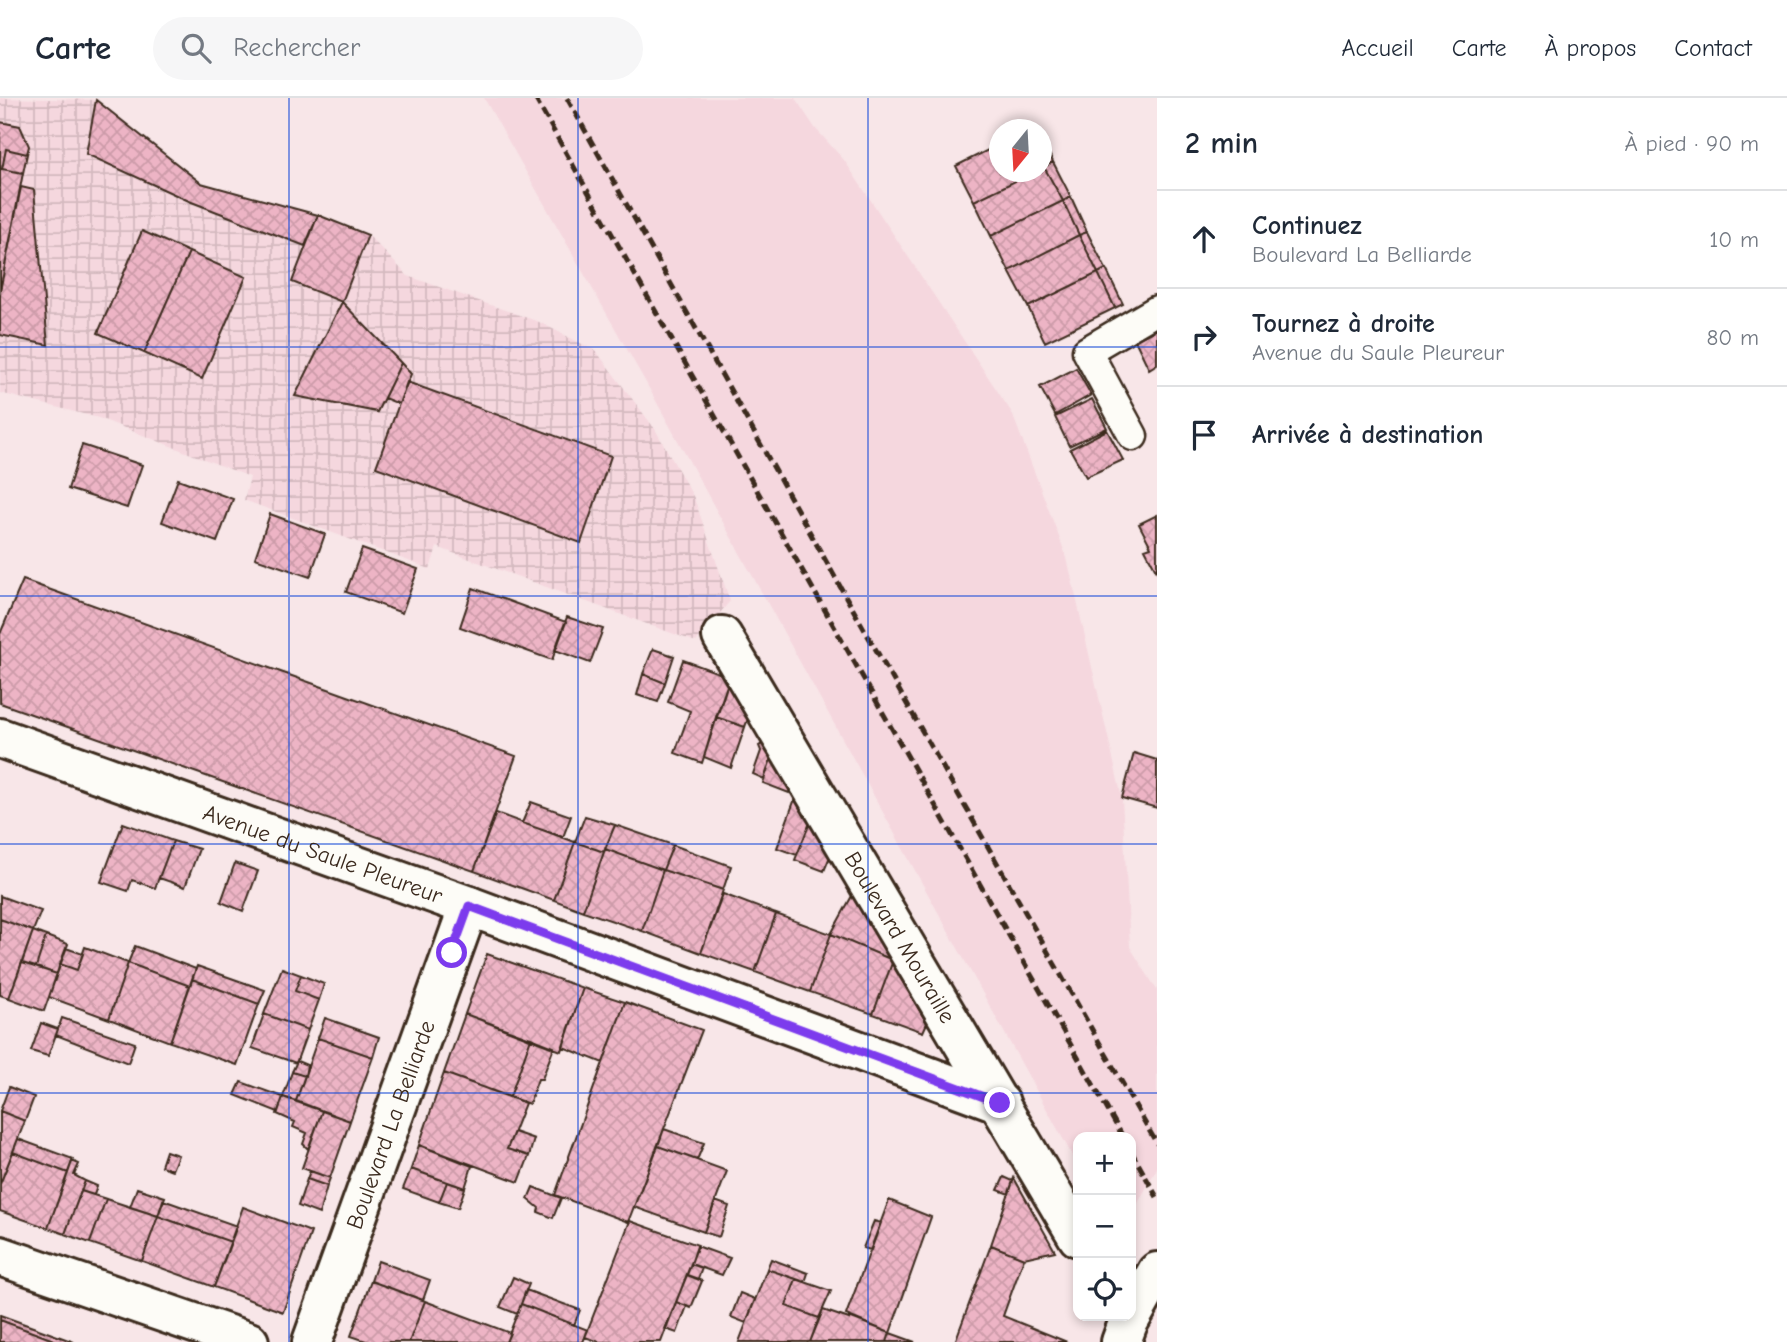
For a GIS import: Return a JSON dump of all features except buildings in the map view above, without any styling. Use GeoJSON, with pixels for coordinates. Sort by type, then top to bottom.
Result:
{"type":"FeatureCollection","features":[{"type":"Feature","properties":{"kind":"street","name":"Boulevard Mouraille"},"geometry":{"type":"LineString","coordinates":[[722,636],[1073,1228]]}},
{"type":"Feature","properties":{"kind":"street","name":"Avenue du Saule Pleureur"},"geometry":{"type":"LineString","coordinates":[[0,738],[469,906],[1000,1103]]}},
{"type":"Feature","properties":{"kind":"street","name":"Boulevard La Belliarde"},"geometry":{"type":"LineString","coordinates":[[312,1342],[469,906]]}},
{"type":"Feature","properties":{"kind":"street"},"geometry":{"type":"LineString","coordinates":[[0,1256],[249,1342]]}},
{"type":"Feature","properties":{"kind":"street"},"geometry":{"type":"LineString","coordinates":[[1124,1327],[1157,1272]]}},
{"type":"Feature","properties":{"kind":"lane"},"geometry":{"type":"LineString","coordinates":[[1133,436],[1087,351],[1157,310]]}},
{"type":"Feature","properties":{"kind":"shaded area"},"geometry":{"type":"Polygon","coordinates":[[[0,98],[96,100],[201,183],[318,215],[368,235],[408,276],[539,322],[596,351],[655,429],[694,498],[730,601],[696,642],[437,547],[430,569],[244,500],[250,477],[99,418],[0,393],[0,98]]]}},
{"type":"Feature","properties":{"kind":"shaded area"},"geometry":{"type":"Polygon","coordinates":[[[484,98],[795,98],[815,128],[844,160],[1012,413],[1067,558],[1122,798],[1130,947],[1157,990],[1157,1168],[1136,1207],[1136,1132],[1073,1132],[1073,1157],[645,381],[484,98]]]}},
{"type":"Feature","properties":{"kind":"railway"},"geometry":{"type":"LineString","coordinates":[[535,98],[1120,1132]]}},
{"type":"Feature","properties":{"kind":"railway"},"geometry":{"type":"LineString","coordinates":[[567,98],[846,597],[1157,1144]]}},
{"type":"Feature","properties":{"kind":"railway"},"geometry":{"type":"LineString","coordinates":[[1136,1160],[1157,1197]]}},
{"type":"Feature","properties":{"kind":"route"},"geometry":{"type":"LineString","coordinates":[[452,953],[469,906],[1000,1103]]}}]}
